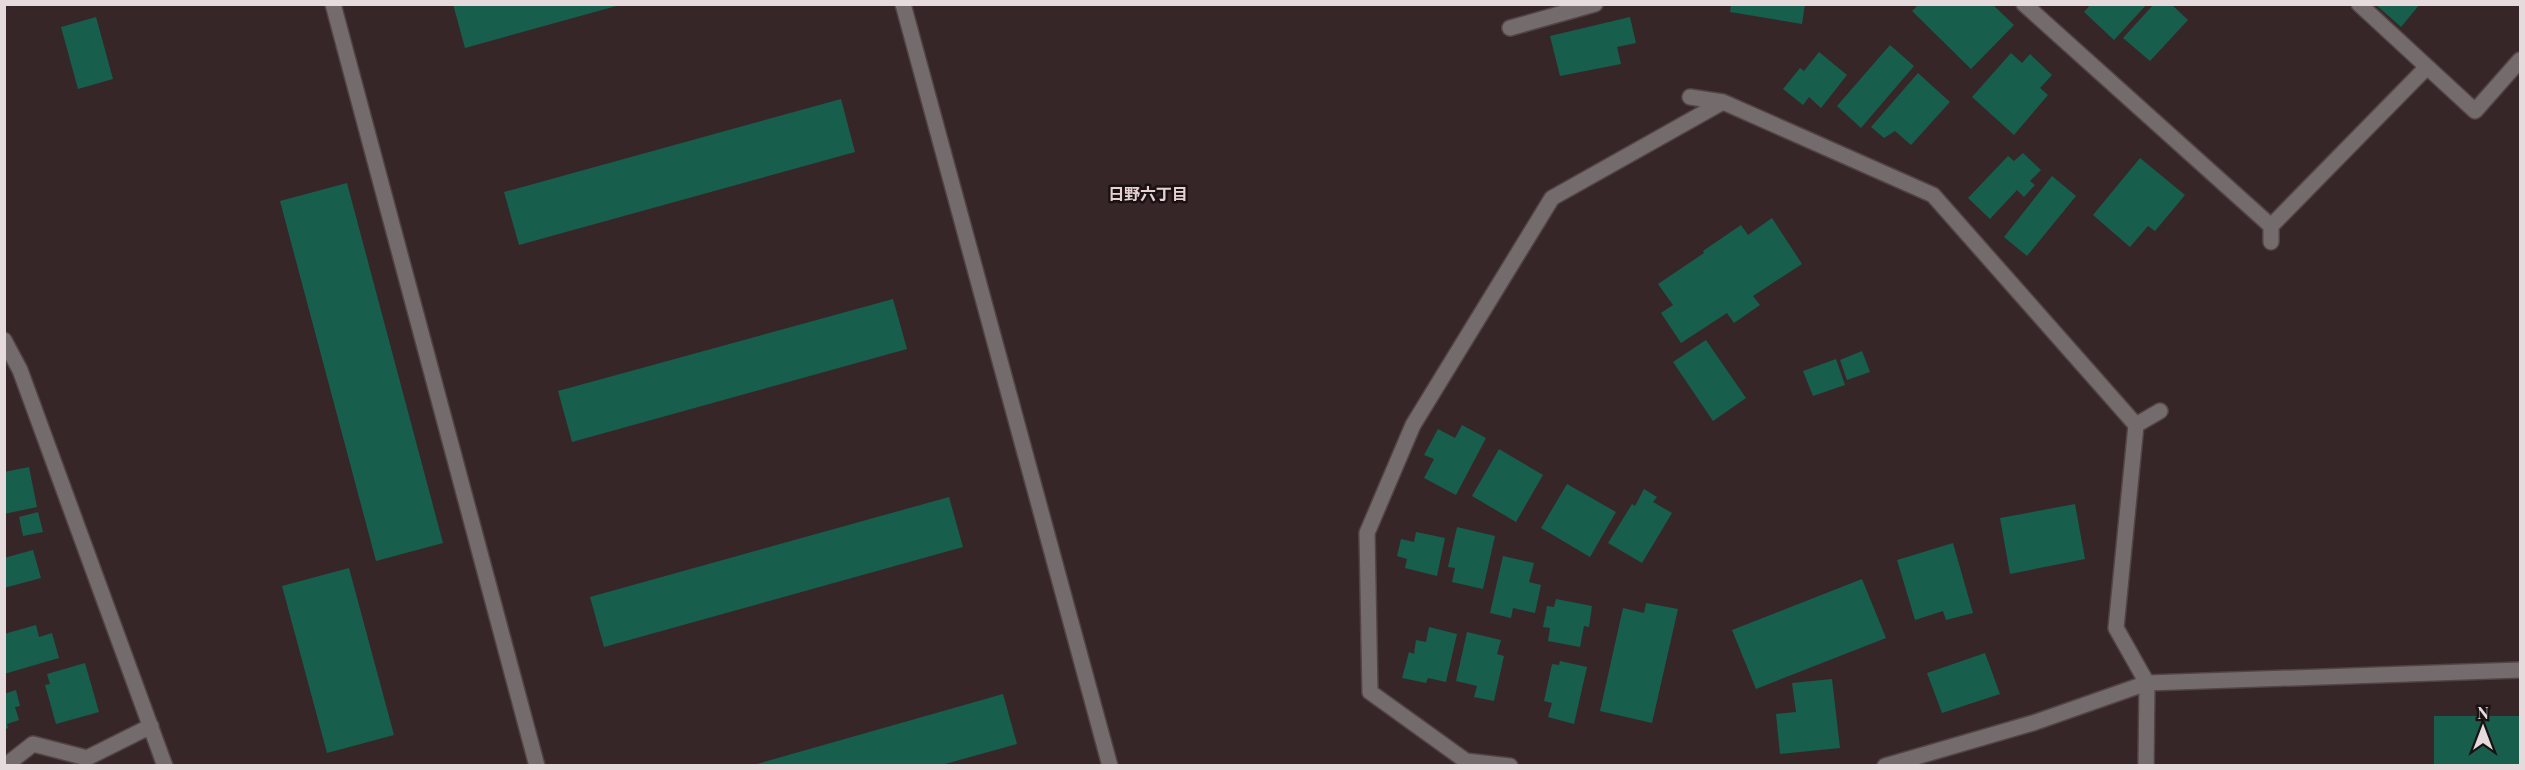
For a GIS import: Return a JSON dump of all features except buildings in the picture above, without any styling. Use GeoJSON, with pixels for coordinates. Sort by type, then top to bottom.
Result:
{"type":"FeatureCollection","features":[{"type":"Feature","properties":{"kind":"street"},"geometry":{"type":"LineString","coordinates":[[333,4],[537,765]]}},
{"type":"Feature","properties":{"kind":"street"},"geometry":{"type":"LineString","coordinates":[[903,4],[1110,765]]}},
{"type":"Feature","properties":{"kind":"street"},"geometry":{"type":"LineString","coordinates":[[1510,28],[1595,4]]}},
{"type":"Feature","properties":{"kind":"street"},"geometry":{"type":"LineString","coordinates":[[2025,4],[2271,226]]}},
{"type":"Feature","properties":{"kind":"street"},"geometry":{"type":"LineString","coordinates":[[2359,4],[2475,111],[2520,60]]}},
{"type":"Feature","properties":{"kind":"street"},"geometry":{"type":"LineString","coordinates":[[2271,242],[2271,226],[2427,67]]}},
{"type":"Feature","properties":{"kind":"street"},"geometry":{"type":"LineString","coordinates":[[1690,97],[1723,102],[1933,195],[2136,425],[2116,628],[2147,683],[2146,765]]}},
{"type":"Feature","properties":{"kind":"street"},"geometry":{"type":"LineString","coordinates":[[1510,765],[1466,761],[1370,692],[1367,533],[1413,425],[1552,198],[1723,102]]}},
{"type":"Feature","properties":{"kind":"street"},"geometry":{"type":"LineString","coordinates":[[4,340],[20,370],[165,765]]}},
{"type":"Feature","properties":{"kind":"street"},"geometry":{"type":"LineString","coordinates":[[2136,425],[2160,411]]}},
{"type":"Feature","properties":{"kind":"street"},"geometry":{"type":"LineString","coordinates":[[1885,765],[2033,723],[2147,683],[2520,670]]}},
{"type":"Feature","properties":{"kind":"street"},"geometry":{"type":"LineString","coordinates":[[5,765],[33,744],[87,758],[151,726]]}},
{"type":"Feature","properties":{"kind":"district","name":"日野六丁目"},"geometry":{"type":"Point","coordinates":[1148,194]}}]}
